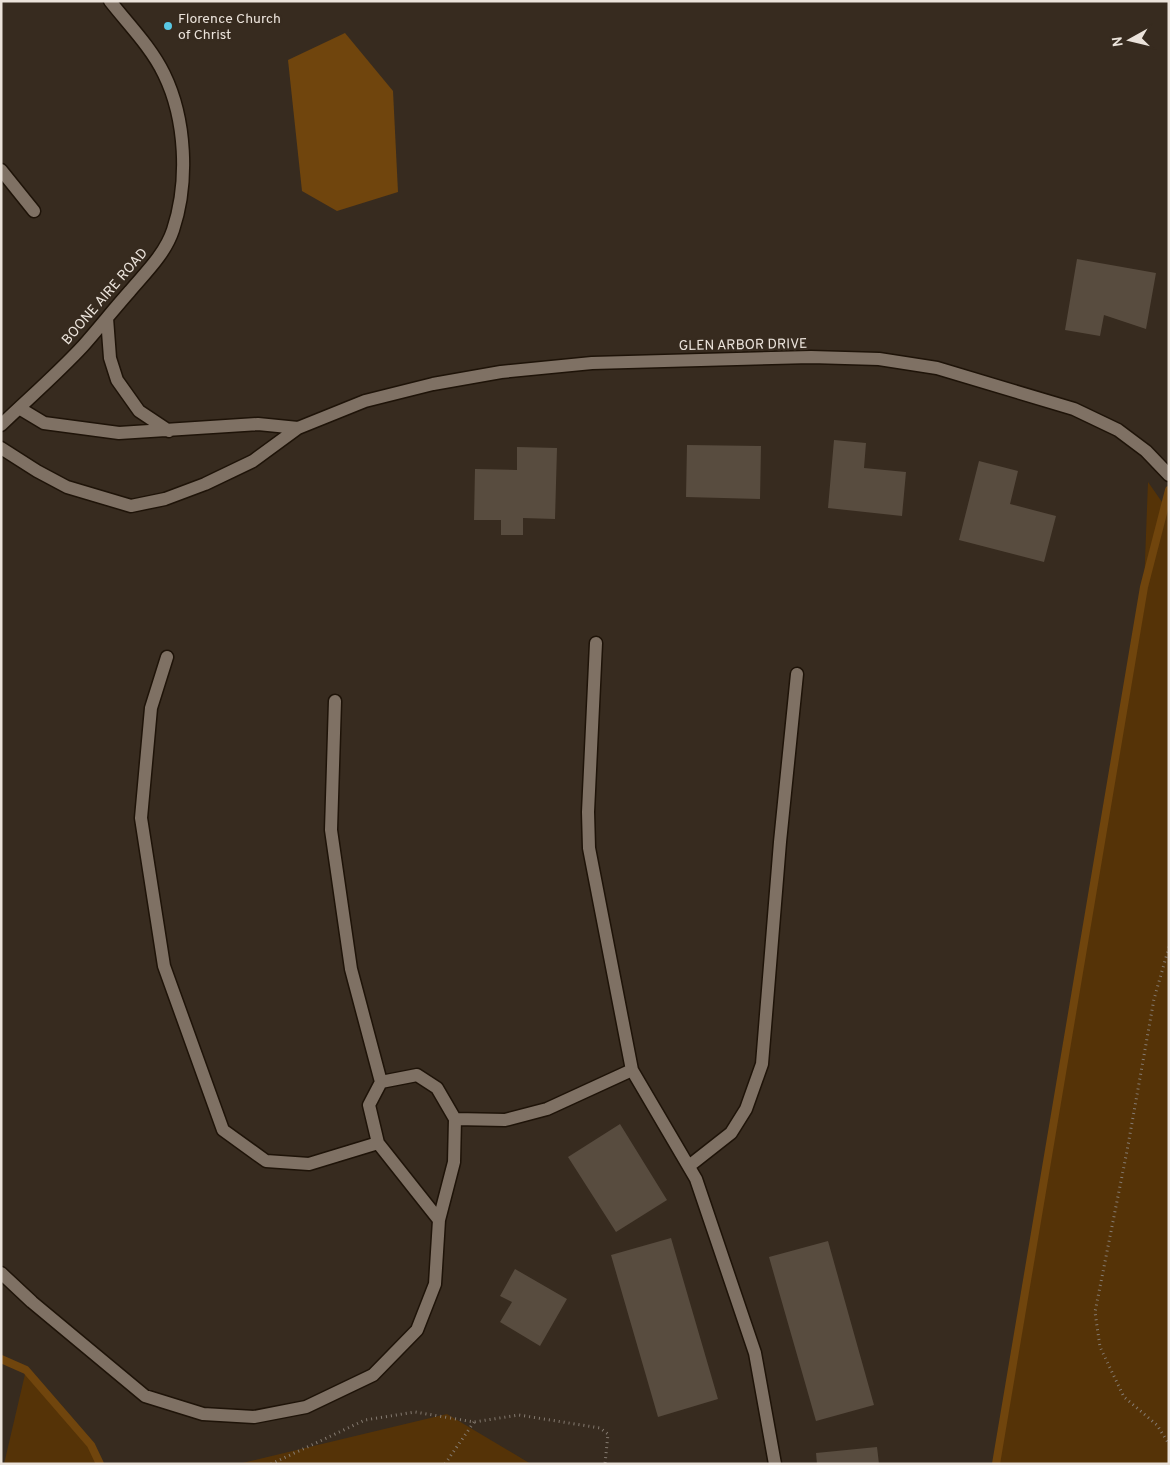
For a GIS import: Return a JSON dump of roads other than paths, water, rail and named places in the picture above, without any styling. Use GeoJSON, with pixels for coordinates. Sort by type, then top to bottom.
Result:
{"type":"FeatureCollection","features":[{"type":"Feature","properties":{"kind":"street","name":"BOONE AIRE ROAD"},"geometry":{"type":"LineString","coordinates":[[1,426],[82,347],[159,257],[173,230],[180,198],[183,167],[181,132],[173,98],[164,74],[150,51],[110,1]]}},
{"type":"Feature","properties":{"kind":"street"},"geometry":{"type":"LineString","coordinates":[[1,170],[34,211]]}},
{"type":"Feature","properties":{"kind":"street"},"geometry":{"type":"LineString","coordinates":[[107,318],[110,358],[117,380],[139,411],[169,431]]}},
{"type":"Feature","properties":{"kind":"street","name":"GLEN ARBOR DRIVE"},"geometry":{"type":"LineString","coordinates":[[1,448],[67,487],[131,506],[165,499],[205,484],[252,461],[298,428],[365,400],[433,384],[501,372],[592,362],[811,357],[879,359],[936,368],[1074,409],[1118,430],[1146,451],[1169,475]]}},
{"type":"Feature","properties":{"kind":"street","name":"GLEN ARBOR DRIVE"},"geometry":{"type":"LineString","coordinates":[[19,408],[44,424],[119,433],[258,424],[298,428]]}},
{"type":"Feature","properties":{"kind":"street"},"geometry":{"type":"LineString","coordinates":[[596,643],[588,812],[589,848],[632,1070],[696,1179],[755,1353],[775,1464]]}},
{"type":"Feature","properties":{"kind":"street"},"geometry":{"type":"LineString","coordinates":[[167,657],[151,708],[141,818],[164,966],[223,1130],[266,1161],[309,1164],[378,1143]]}},
{"type":"Feature","properties":{"kind":"street"},"geometry":{"type":"LineString","coordinates":[[689,1166],[731,1133],[746,1109],[762,1064],[780,842],[797,674]]}},
{"type":"Feature","properties":{"kind":"street"},"geometry":{"type":"LineString","coordinates":[[335,701],[332,830],[351,969],[382,1082],[369,1105],[378,1143],[439,1220]]}},
{"type":"Feature","properties":{"kind":"street"},"geometry":{"type":"LineString","coordinates":[[455,1119],[505,1120],[547,1109],[632,1070]]}},
{"type":"Feature","properties":{"kind":"street"},"geometry":{"type":"LineString","coordinates":[[1,1273],[32,1302],[146,1396],[203,1414],[254,1418],[306,1408],[373,1375],[417,1330],[435,1284],[439,1220],[454,1162],[455,1119],[437,1088],[416,1075],[382,1082]]}},
{"type":"Feature","properties":{"kind":"waterway"},"geometry":{"type":"LineString","coordinates":[[996,1464],[1144,587],[1169,490]]}},
{"type":"Feature","properties":{"kind":"waterway"},"geometry":{"type":"LineString","coordinates":[[1,1359],[26,1370],[91,1445],[100,1464]]}},
{"type":"Feature","properties":{"kind":"place","name":"Florence Church of Christ"},"geometry":{"type":"Point","coordinates":[168,26]}}]}
